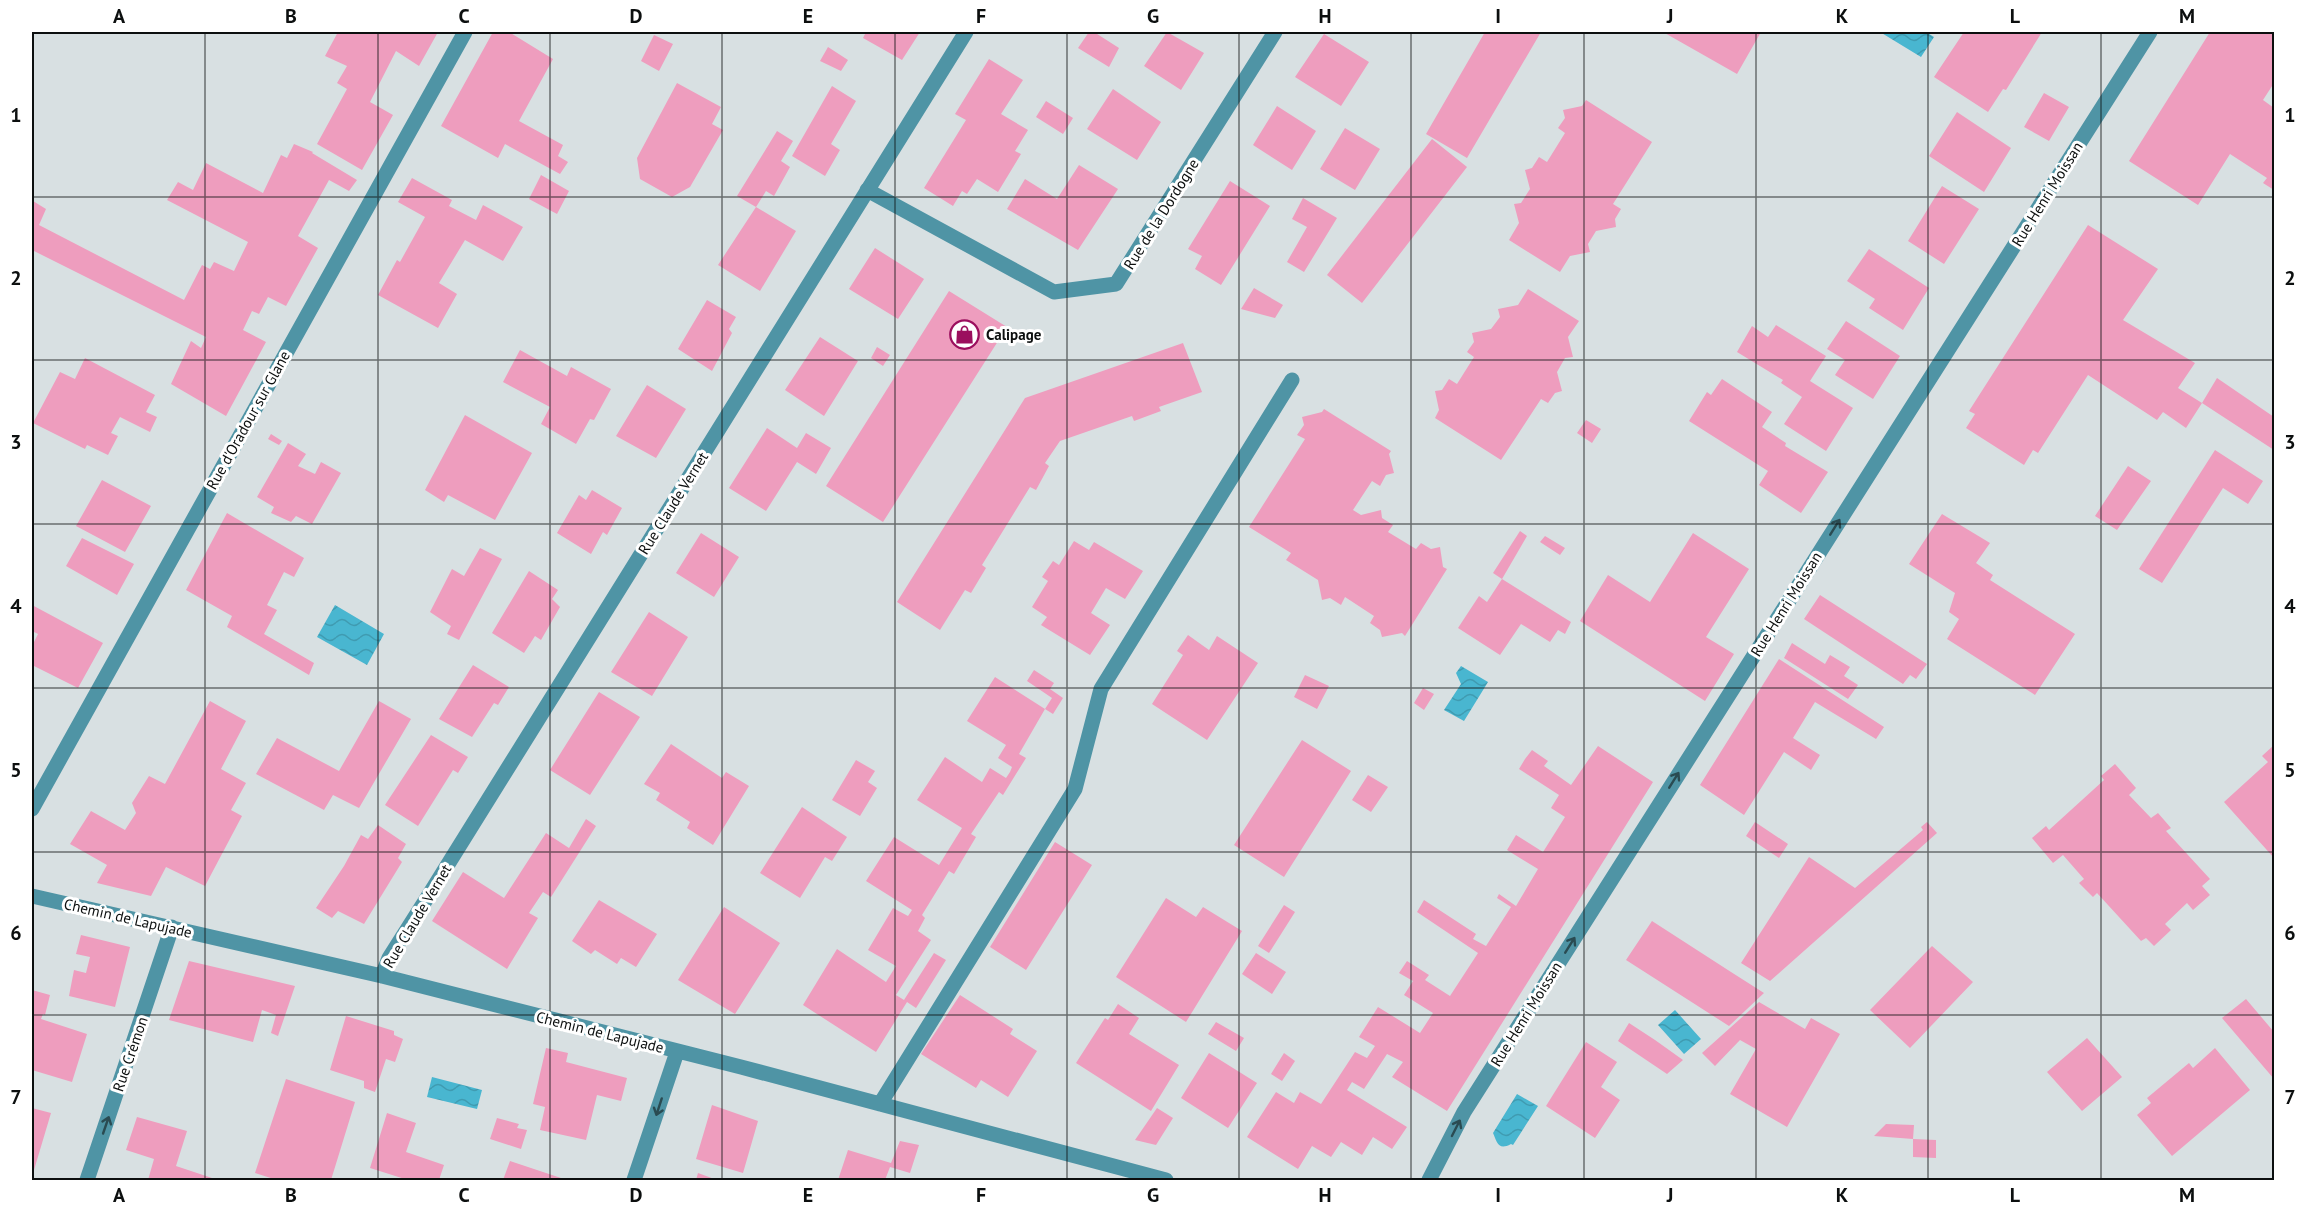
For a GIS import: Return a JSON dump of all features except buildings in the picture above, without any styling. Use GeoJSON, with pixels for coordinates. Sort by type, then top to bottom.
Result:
{"type":"FeatureCollection","features":[{"type":"Feature","properties":{"kind":"street","name":"Rue d'Oradour sur Glane"},"geometry":{"type":"LineString","coordinates":[[32,809],[465,32]]}},
{"type":"Feature","properties":{"kind":"street","name":"Rue Claude Vernet"},"geometry":{"type":"LineString","coordinates":[[382,976],[388,958],[428,898],[966,32]]}},
{"type":"Feature","properties":{"kind":"street","name":"Rue de la Dordogne"},"geometry":{"type":"LineString","coordinates":[[867,190],[1054,292],[1116,285],[1275,32]]}},
{"type":"Feature","properties":{"kind":"street","name":"Rue Henri Moissan"},"geometry":{"type":"LineString","coordinates":[[1430,1180],[1464,1112],[2150,32]]}},
{"type":"Feature","properties":{"kind":"street"},"geometry":{"type":"LineString","coordinates":[[880,1104],[1075,789],[1101,689],[1292,380]]}},
{"type":"Feature","properties":{"kind":"street","name":"Chemin de Lapujade"},"geometry":{"type":"LineString","coordinates":[[32,896],[382,976],[1166,1180]]}},
{"type":"Feature","properties":{"kind":"street","name":"Rue Crémon"},"geometry":{"type":"LineString","coordinates":[[87,1180],[172,927]]}},
{"type":"Feature","properties":{"kind":"street"},"geometry":{"type":"LineString","coordinates":[[634,1180],[677,1052]]}},
{"type":"Feature","properties":{"kind":"water"},"geometry":{"type":"Polygon","coordinates":[[[1880,32],[1926,32],[1934,37],[1921,57],[1880,32]]]}},
{"type":"Feature","properties":{"kind":"water"},"geometry":{"type":"Polygon","coordinates":[[[335,605],[384,634],[367,665],[317,637],[335,605]]]}},
{"type":"Feature","properties":{"kind":"water"},"geometry":{"type":"Polygon","coordinates":[[[1461,666],[1488,682],[1464,721],[1444,710],[1461,684],[1456,673],[1461,666]]]}},
{"type":"Feature","properties":{"kind":"water"},"geometry":{"type":"Polygon","coordinates":[[[1675,1010],[1701,1039],[1684,1054],[1658,1025],[1675,1010]]]}},
{"type":"Feature","properties":{"kind":"water"},"geometry":{"type":"Polygon","coordinates":[[[432,1077],[482,1090],[477,1109],[427,1097],[432,1077]]]}},
{"type":"Feature","properties":{"kind":"water"},"geometry":{"type":"Polygon","coordinates":[[[1517,1094],[1538,1106],[1513,1145],[1501,1146],[1493,1133],[1517,1094]]]}},
{"type":"Feature","properties":{"kind":"place","name":"Calipage"},"geometry":{"type":"Point","coordinates":[965,334]}}]}
